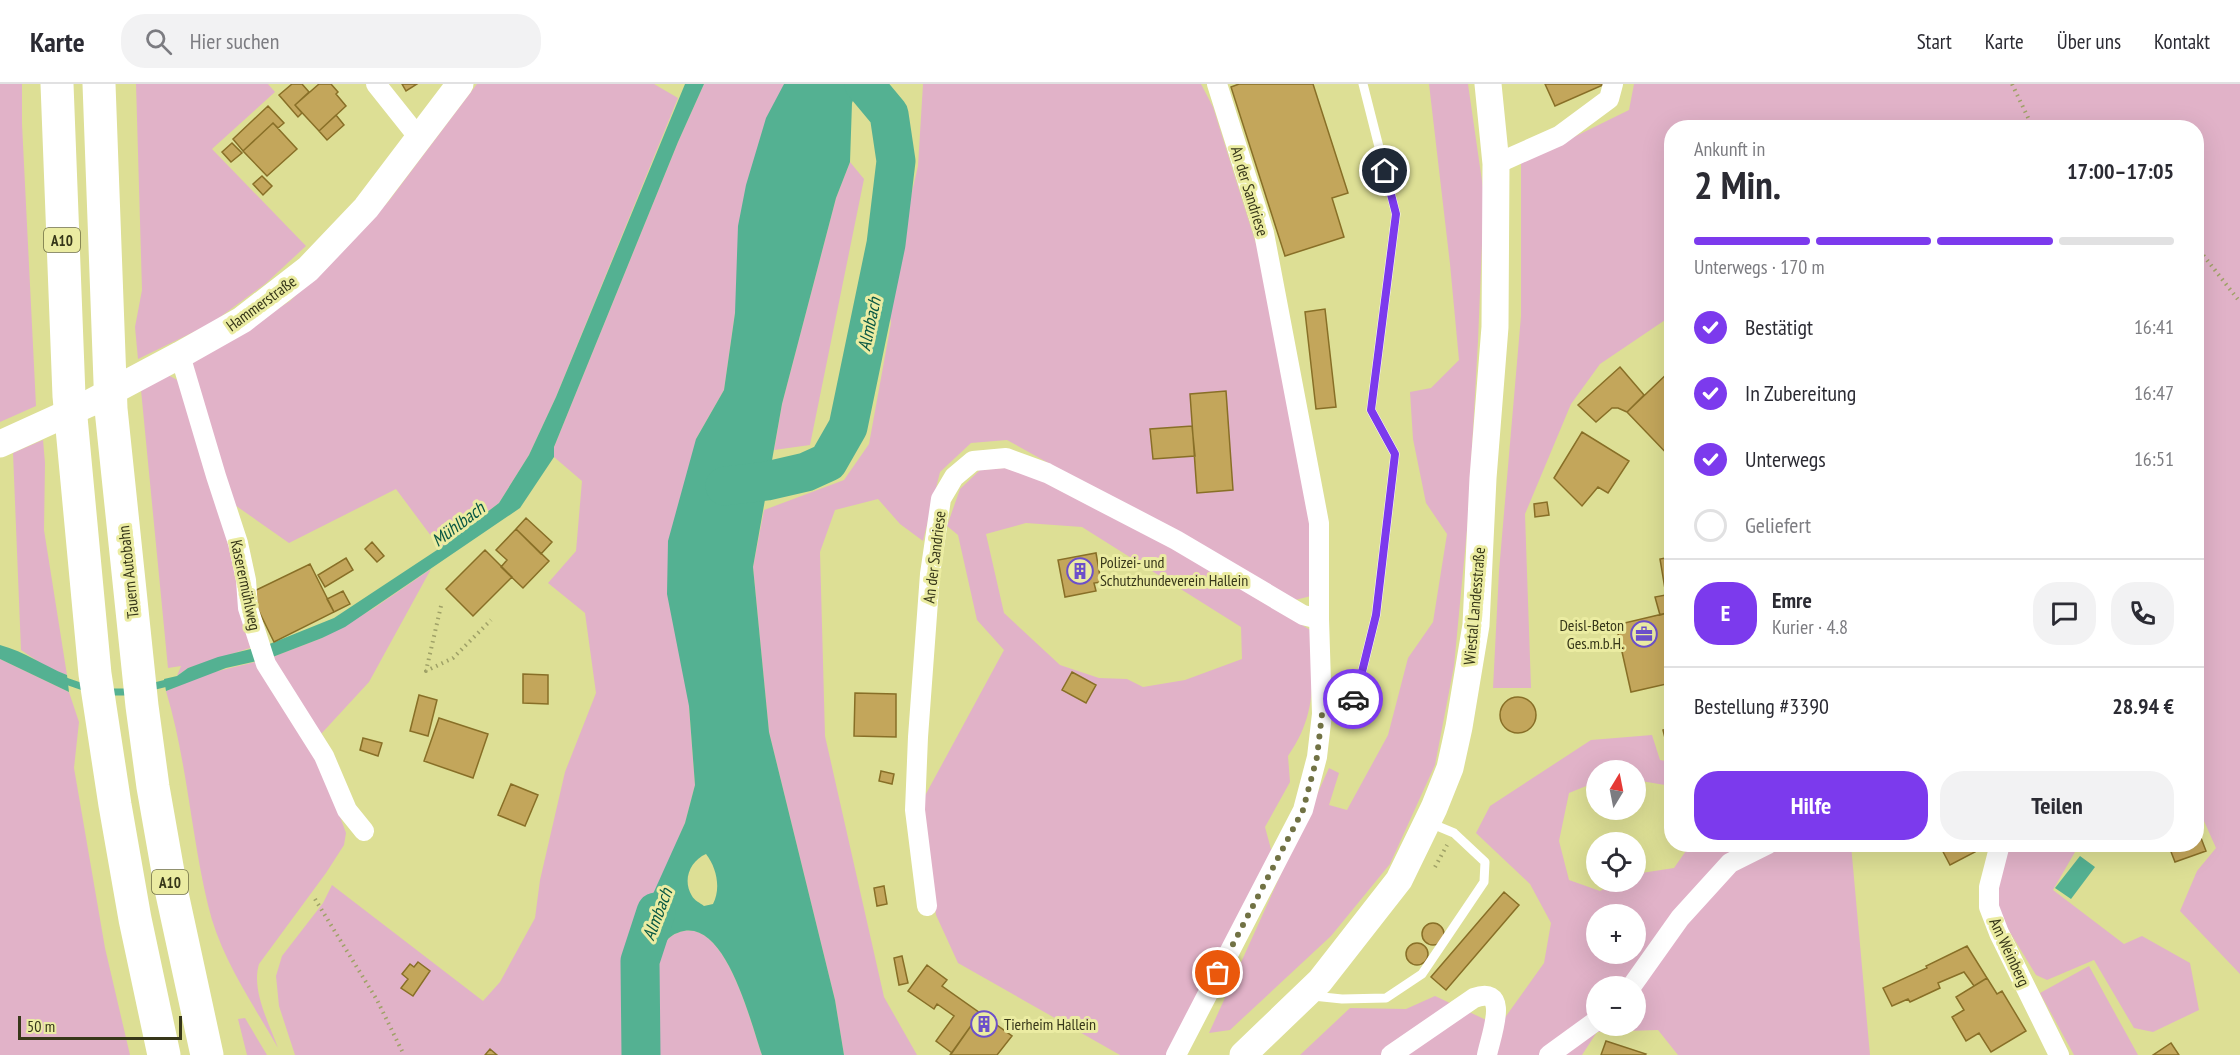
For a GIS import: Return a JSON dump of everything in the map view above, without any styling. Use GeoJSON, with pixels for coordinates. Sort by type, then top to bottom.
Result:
{"type":"FeatureCollection","features":[{"type":"Feature","properties":{"kind":"highway","name":"A10"},"geometry":{"type":"LineString","coordinates":[[57,84],[71,428],[95,674],[135,919],[164,1055]]}},
{"type":"Feature","properties":{"kind":"highway","name":"Tauern Autobahn"},"geometry":{"type":"LineString","coordinates":[[99,84],[111,409],[142,706],[153,788],[171,889],[207,1055]]}},
{"type":"Feature","properties":{"kind":"main road","name":"Hammerstraße"},"geometry":{"type":"LineString","coordinates":[[0,444],[88,404],[242,320],[308,269],[366,208],[460,84]]}},
{"type":"Feature","properties":{"kind":"main road","name":"Wiestal Landesstraße"},"geometry":{"type":"LineString","coordinates":[[1243,1055],[1320,981],[1399,880],[1450,768],[1476,625],[1483,478],[1495,327],[1496,164],[1488,84]]}},
{"type":"Feature","properties":{"kind":"street"},"geometry":{"type":"LineString","coordinates":[[376,84],[419,138]]}},
{"type":"Feature","properties":{"kind":"street","name":"An der Sandriese"},"geometry":{"type":"LineString","coordinates":[[1176,1055],[1303,810],[1317,757],[1322,714],[1319,522],[1264,233],[1217,84]]}},
{"type":"Feature","properties":{"kind":"street"},"geometry":{"type":"LineString","coordinates":[[1496,164],[1559,136],[1609,99],[1613,84]]}},
{"type":"Feature","properties":{"kind":"street","name":"Kaserermühlweg"},"geometry":{"type":"LineString","coordinates":[[180,355],[238,543],[246,580],[248,608],[266,664],[324,756],[347,810],[364,831]]}},
{"type":"Feature","properties":{"kind":"street","name":"An der Sandriese"},"geometry":{"type":"LineString","coordinates":[[927,906],[915,810],[930,574],[941,499],[954,477],[973,460],[1006,458],[1047,473],[1176,540],[1303,615],[1319,619]]}},
{"type":"Feature","properties":{"kind":"street"},"geometry":{"type":"LineString","coordinates":[[1639,976],[1680,918],[1730,863],[1752,852]]}},
{"type":"Feature","properties":{"kind":"street","name":"Am Weinberg"},"geometry":{"type":"LineString","coordinates":[[1998,852],[1989,886],[1989,907],[1999,933],[2059,1055]]}},
{"type":"Feature","properties":{"kind":"street"},"geometry":{"type":"LineString","coordinates":[[1391,1055],[1474,998],[1482,995],[1491,998],[1497,1004],[1487,1055]]}},
{"type":"Feature","properties":{"kind":"street"},"geometry":{"type":"LineString","coordinates":[[1549,1055],[1586,1028]]}},
{"type":"Feature","properties":{"kind":"lane"},"geometry":{"type":"LineString","coordinates":[[1322,714],[1351,704],[1359,684],[1376,615],[1395,454],[1371,410],[1396,214],[1363,84]]}},
{"type":"Feature","properties":{"kind":"lane"},"geometry":{"type":"LineString","coordinates":[[1305,995],[1342,999],[1386,998],[1422,974],[1484,882],[1485,862],[1454,833],[1427,822]]}},
{"type":"Feature","properties":{"kind":"path"},"geometry":{"type":"LineString","coordinates":[[2012,84],[2028,120]]}},
{"type":"Feature","properties":{"kind":"path"},"geometry":{"type":"LineString","coordinates":[[2204,256],[2240,302]]}},
{"type":"Feature","properties":{"kind":"path"},"geometry":{"type":"LineString","coordinates":[[441,606],[426,671],[453,658],[491,620]]}},
{"type":"Feature","properties":{"kind":"path"},"geometry":{"type":"LineString","coordinates":[[315,899],[377,1000],[404,1055]]}},
{"type":"Feature","properties":{"kind":"shaded area"},"geometry":{"type":"Polygon","coordinates":[[[0,84],[22,84],[36,406],[0,422],[0,84]]]}},
{"type":"Feature","properties":{"kind":"shaded area"},"geometry":{"type":"Polygon","coordinates":[[[136,84],[268,84],[275,92],[212,149],[306,246],[265,284],[212,323],[138,359],[135,327],[142,290],[136,84]]]}},
{"type":"Feature","properties":{"kind":"shaded area"},"geometry":{"type":"Polygon","coordinates":[[[477,84],[654,84],[678,98],[556,397],[529,455],[499,503],[440,548],[396,489],[289,543],[232,503],[193,371],[193,361],[290,301],[388,202],[477,84]]]}},
{"type":"Feature","properties":{"kind":"shaded area"},"geometry":{"type":"Polygon","coordinates":[[[704,84],[784,84],[735,313],[724,390],[696,439],[689,706],[695,785],[685,823],[667,865],[640,961],[653,956],[672,935],[684,931],[699,933],[713,943],[735,978],[762,1055],[295,1055],[279,1006],[276,976],[282,956],[323,903],[332,885],[483,1001],[500,982],[535,918],[540,880],[565,772],[596,693],[585,613],[548,583],[576,551],[582,481],[554,457],[554,447],[678,142],[704,84]]]}},
{"type":"Feature","properties":{"kind":"shaded area"},"geometry":{"type":"Polygon","coordinates":[[[923,84],[1201,84],[1213,107],[1263,266],[1298,440],[1309,522],[1311,596],[1295,600],[1007,440],[971,443],[940,472],[923,541],[900,524],[878,499],[835,510],[820,552],[825,736],[884,997],[917,1055],[844,1055],[835,1000],[769,732],[753,567],[764,510],[844,480],[869,444],[891,323],[887,298],[918,166],[923,84]]]}},
{"type":"Feature","properties":{"kind":"shaded area"},"geometry":{"type":"Polygon","coordinates":[[[1429,84],[1468,84],[1484,195],[1468,519],[1454,666],[1435,765],[1390,864],[1331,936],[1230,1030],[1209,1033],[1329,768],[1339,773],[1329,805],[1347,810],[1388,735],[1408,658],[1433,622],[1447,534],[1426,503],[1413,439],[1410,392],[1431,388],[1459,360],[1429,84]]]}},
{"type":"Feature","properties":{"kind":"shaded area"},"geometry":{"type":"Polygon","coordinates":[[[1634,84],[2240,84],[2240,974],[2180,911],[2197,871],[2216,848],[2204,821],[2204,120],[1664,120],[1664,321],[1600,364],[1571,404],[1525,514],[1531,688],[1493,688],[1499,571],[1521,316],[1521,163],[1629,110],[1634,84]]]}},
{"type":"Feature","properties":{"kind":"shaded area"},"geometry":{"type":"Polygon","coordinates":[[[850,162],[864,179],[810,445],[774,450],[782,404],[836,198],[850,162]]]}},
{"type":"Feature","properties":{"kind":"shaded area"},"geometry":{"type":"Polygon","coordinates":[[[168,375],[179,381],[237,561],[253,647],[188,668],[177,676],[181,666],[168,668],[141,390],[168,375]]]}},
{"type":"Feature","properties":{"kind":"shaded area"},"geometry":{"type":"Polygon","coordinates":[[[43,440],[44,530],[67,675],[46,667],[21,650],[13,453],[43,440]]]}},
{"type":"Feature","properties":{"kind":"shaded area"},"geometry":{"type":"Polygon","coordinates":[[[1005,468],[1035,477],[1172,548],[1312,631],[1312,681],[1309,711],[1297,741],[1288,756],[1290,782],[1265,827],[1272,853],[1166,1055],[1120,1055],[958,963],[936,915],[921,803],[1004,650],[977,620],[958,535],[947,526],[960,489],[980,470],[1005,468]],[[1026,523],[986,534],[1004,613],[1060,665],[1099,678],[1127,679],[1143,687],[1185,680],[1242,659],[1241,627],[1082,527],[1026,523]]]}},
{"type":"Feature","properties":{"kind":"shaded area"},"geometry":{"type":"Polygon","coordinates":[[[431,569],[369,682],[321,734],[270,658],[322,638],[374,608],[431,569]]]}},
{"type":"Feature","properties":{"kind":"shaded area"},"geometry":{"type":"Polygon","coordinates":[[[0,659],[69,692],[79,722],[74,768],[105,948],[130,1055],[0,1055],[0,659]]]}},
{"type":"Feature","properties":{"kind":"shaded area"},"geometry":{"type":"Polygon","coordinates":[[[259,661],[323,770],[346,833],[344,845],[326,873],[259,964],[257,985],[259,995],[278,1048],[238,979],[213,924],[202,878],[179,744],[166,691],[210,673],[259,661]]]}},
{"type":"Feature","properties":{"kind":"shaded area"},"geometry":{"type":"Polygon","coordinates":[[[1652,735],[1660,760],[1664,761],[1664,785],[1646,782],[1646,760],[1586,760],[1586,786],[1569,793],[1559,841],[1569,880],[1586,886],[1586,892],[1646,892],[1646,872],[1674,868],[1685,852],[1852,852],[1870,1055],[1678,1055],[1658,1030],[1646,1030],[1646,976],[1586,976],[1586,1036],[1594,1036],[1582,1055],[1300,1055],[1350,1008],[1406,1009],[1435,996],[1499,1026],[1544,963],[1551,923],[1530,884],[1476,833],[1490,806],[1591,740],[1652,735]]]}},
{"type":"Feature","properties":{"kind":"shaded area"},"geometry":{"type":"Polygon","coordinates":[[[2005,852],[2075,852],[2053,890],[2124,944],[2142,936],[2190,963],[2199,1010],[2153,1032],[2134,1028],[2094,960],[2047,980],[2036,975],[1997,911],[2000,870],[2005,852]]]}},
{"type":"Feature","properties":{"kind":"shaded area"},"geometry":{"type":"Polygon","coordinates":[[[2089,966],[2138,1055],[2074,1055],[2040,993],[2089,966]]]}},
{"type":"Feature","properties":{"kind":"shaded area"},"geometry":{"type":"Polygon","coordinates":[[[245,1018],[267,1055],[247,1055],[238,1019],[245,1018]]]}},
{"type":"Feature","properties":{"kind":"water"},"geometry":{"type":"Polygon","coordinates":[[[685,84],[704,84],[678,142],[554,447],[554,457],[520,508],[345,627],[270,658],[226,668],[166,691],[164,679],[177,676],[188,668],[218,657],[267,645],[334,618],[440,548],[499,503],[529,455],[556,397],[685,84]]]}},
{"type":"Feature","properties":{"kind":"water"},"geometry":{"type":"Polygon","coordinates":[[[784,84],[860,84],[852,103],[850,162],[836,198],[782,404],[753,567],[769,732],[835,1000],[844,1055],[762,1055],[735,978],[713,943],[699,933],[684,931],[672,935],[653,956],[640,961],[627,957],[685,823],[695,785],[689,706],[667,594],[668,541],[696,439],[724,390],[735,313],[738,226],[746,185],[766,118],[784,84]],[[706,854],[700,857],[692,866],[688,878],[692,896],[704,906],[713,904],[717,892],[717,879],[706,854]]]}},
{"type":"Feature","properties":{"kind":"water"},"geometry":{"type":"Polygon","coordinates":[[[0,645],[18,651],[67,675],[69,692],[0,659],[0,645]]]}},
{"type":"Feature","properties":{"kind":"water"},"geometry":{"type":"Polygon","coordinates":[[[2080,856],[2095,867],[2071,899],[2055,888],[2080,856]]]}},
{"type":"Feature","properties":{"kind":"building"},"geometry":{"type":"Polygon","coordinates":[[[292,84],[302,84],[309,92],[295,105],[302,113],[298,117],[279,95],[292,84]]]}},
{"type":"Feature","properties":{"kind":"building"},"geometry":{"type":"Polygon","coordinates":[[[319,84],[331,84],[346,106],[319,131],[295,105],[319,84]]]}},
{"type":"Feature","properties":{"kind":"building"},"geometry":{"type":"Polygon","coordinates":[[[402,84],[417,84],[406,91],[402,84]]]}},
{"type":"Feature","properties":{"kind":"building"},"geometry":{"type":"Polygon","coordinates":[[[1239,84],[1313,84],[1348,193],[1332,198],[1344,237],[1285,256],[1231,87],[1239,84]]]}},
{"type":"Feature","properties":{"kind":"building"},"geometry":{"type":"Polygon","coordinates":[[[1545,84],[1605,84],[1555,106],[1545,84]]]}},
{"type":"Feature","properties":{"kind":"building"},"geometry":{"type":"Polygon","coordinates":[[[268,106],[284,123],[278,128],[273,123],[243,151],[233,139],[268,106]]]}},
{"type":"Feature","properties":{"kind":"building"},"geometry":{"type":"Polygon","coordinates":[[[336,115],[344,125],[327,140],[319,131],[336,115]]]}},
{"type":"Feature","properties":{"kind":"building"},"geometry":{"type":"Polygon","coordinates":[[[273,123],[297,149],[267,176],[243,151],[273,123]]]}},
{"type":"Feature","properties":{"kind":"building"},"geometry":{"type":"Polygon","coordinates":[[[232,143],[242,153],[231,162],[222,152],[232,143]]]}},
{"type":"Feature","properties":{"kind":"building"},"geometry":{"type":"Polygon","coordinates":[[[262,176],[272,186],[263,195],[253,184],[262,176]]]}},
{"type":"Feature","properties":{"kind":"building"},"geometry":{"type":"Polygon","coordinates":[[[1325,309],[1336,407],[1316,409],[1305,312],[1325,309]]]}},
{"type":"Feature","properties":{"kind":"building"},"geometry":{"type":"Polygon","coordinates":[[[1620,367],[1644,395],[1627,412],[1612,408],[1596,422],[1578,405],[1620,367]]]}},
{"type":"Feature","properties":{"kind":"building"},"geometry":{"type":"Polygon","coordinates":[[[1664,377],[1664,451],[1627,412],[1664,377]]]}},
{"type":"Feature","properties":{"kind":"building"},"geometry":{"type":"Polygon","coordinates":[[[1226,391],[1233,490],[1197,493],[1190,394],[1226,391]]]}},
{"type":"Feature","properties":{"kind":"building"},"geometry":{"type":"Polygon","coordinates":[[[1192,426],[1195,456],[1153,459],[1150,429],[1192,426]]]}},
{"type":"Feature","properties":{"kind":"building"},"geometry":{"type":"Polygon","coordinates":[[[1582,432],[1629,461],[1608,493],[1598,487],[1582,506],[1554,478],[1582,432]]]}},
{"type":"Feature","properties":{"kind":"building"},"geometry":{"type":"Polygon","coordinates":[[[1547,502],[1549,515],[1535,517],[1534,504],[1547,502]]]}},
{"type":"Feature","properties":{"kind":"building"},"geometry":{"type":"Polygon","coordinates":[[[526,518],[552,542],[541,554],[516,529],[526,518]]]}},
{"type":"Feature","properties":{"kind":"building"},"geometry":{"type":"Polygon","coordinates":[[[516,529],[549,561],[523,588],[501,567],[507,560],[496,550],[516,529]]]}},
{"type":"Feature","properties":{"kind":"building"},"geometry":{"type":"Polygon","coordinates":[[[372,542],[384,556],[377,562],[365,549],[372,542]]]}},
{"type":"Feature","properties":{"kind":"building"},"geometry":{"type":"Polygon","coordinates":[[[485,550],[512,577],[473,616],[446,589],[485,550]]]}},
{"type":"Feature","properties":{"kind":"building","name":"Polizei- und Schutzhundeverein Hallein"},"geometry":{"type":"Polygon","coordinates":[[[1096,553],[1101,582],[1094,583],[1096,591],[1065,597],[1058,560],[1096,553]]]}},
{"type":"Feature","properties":{"kind":"building"},"geometry":{"type":"Polygon","coordinates":[[[346,558],[353,570],[325,587],[318,575],[346,558]]]}},
{"type":"Feature","properties":{"kind":"building"},"geometry":{"type":"Polygon","coordinates":[[[1664,558],[1664,583],[1660,559],[1664,558]]]}},
{"type":"Feature","properties":{"kind":"building"},"geometry":{"type":"Polygon","coordinates":[[[310,564],[334,612],[274,642],[250,593],[310,564]]]}},
{"type":"Feature","properties":{"kind":"building"},"geometry":{"type":"Polygon","coordinates":[[[343,591],[350,604],[334,612],[327,599],[343,591]]]}},
{"type":"Feature","properties":{"kind":"building"},"geometry":{"type":"Polygon","coordinates":[[[1664,595],[1664,614],[1660,615],[1655,597],[1664,595]]]}},
{"type":"Feature","properties":{"kind":"building"},"geometry":{"type":"Polygon","coordinates":[[[1664,614],[1664,685],[1631,692],[1616,625],[1664,614]]]}},
{"type":"Feature","properties":{"kind":"building"},"geometry":{"type":"Polygon","coordinates":[[[1072,672],[1096,685],[1086,703],[1062,690],[1072,672]]]}},
{"type":"Feature","properties":{"kind":"building"},"geometry":{"type":"Polygon","coordinates":[[[523,674],[548,675],[548,704],[523,703],[523,674]]]}},
{"type":"Feature","properties":{"kind":"building"},"geometry":{"type":"Polygon","coordinates":[[[855,693],[896,694],[896,737],[854,736],[855,693]]]}},
{"type":"Feature","properties":{"kind":"building"},"geometry":{"type":"Polygon","coordinates":[[[419,695],[437,700],[428,736],[410,731],[419,695]]]}},
{"type":"Feature","properties":{"kind":"building"},"geometry":{"type":"Polygon","coordinates":[[[1518,697],[1531,702],[1536,715],[1531,728],[1518,733],[1505,728],[1500,715],[1505,702],[1518,697]]]}},
{"type":"Feature","properties":{"kind":"building"},"geometry":{"type":"Polygon","coordinates":[[[439,718],[488,734],[473,778],[424,761],[439,718]]]}},
{"type":"Feature","properties":{"kind":"building"},"geometry":{"type":"Polygon","coordinates":[[[363,738],[382,743],[378,756],[360,750],[363,738]]]}},
{"type":"Feature","properties":{"kind":"building"},"geometry":{"type":"Polygon","coordinates":[[[881,771],[894,774],[892,784],[879,781],[881,771]]]}},
{"type":"Feature","properties":{"kind":"building"},"geometry":{"type":"Polygon","coordinates":[[[511,784],[538,795],[525,826],[498,815],[511,784]]]}},
{"type":"Feature","properties":{"kind":"building"},"geometry":{"type":"Polygon","coordinates":[[[1943,852],[1975,852],[1950,865],[1943,852]]]}},
{"type":"Feature","properties":{"kind":"building"},"geometry":{"type":"Polygon","coordinates":[[[2171,852],[2203,852],[2175,862],[2171,852]]]}},
{"type":"Feature","properties":{"kind":"building"},"geometry":{"type":"Polygon","coordinates":[[[884,886],[887,904],[877,906],[874,888],[884,886]]]}},
{"type":"Feature","properties":{"kind":"building"},"geometry":{"type":"Polygon","coordinates":[[[1504,892],[1519,905],[1446,990],[1431,977],[1504,892]]]}},
{"type":"Feature","properties":{"kind":"building"},"geometry":{"type":"Polygon","coordinates":[[[1433,923],[1443,930],[1444,934],[1437,944],[1433,945],[1423,938],[1422,934],[1429,924],[1433,923]]]}},
{"type":"Feature","properties":{"kind":"building"},"geometry":{"type":"Polygon","coordinates":[[[1417,943],[1425,946],[1428,954],[1425,962],[1417,965],[1409,962],[1406,954],[1409,946],[1417,943]]]}},
{"type":"Feature","properties":{"kind":"building"},"geometry":{"type":"Polygon","coordinates":[[[1967,946],[1987,978],[1974,986],[1964,972],[1938,983],[1940,988],[1910,1002],[1908,999],[1892,1006],[1883,988],[1967,946]]]}},
{"type":"Feature","properties":{"kind":"building"},"geometry":{"type":"Polygon","coordinates":[[[902,956],[908,983],[899,985],[894,958],[902,956]]]}},
{"type":"Feature","properties":{"kind":"building"},"geometry":{"type":"Polygon","coordinates":[[[418,962],[430,971],[413,996],[401,988],[408,979],[402,974],[410,964],[414,967],[418,962]]]}},
{"type":"Feature","properties":{"kind":"building"},"geometry":{"type":"Polygon","coordinates":[[[927,965],[947,980],[942,986],[980,1013],[952,1053],[936,1041],[954,1016],[937,1004],[934,1009],[908,991],[927,965]]]}},
{"type":"Feature","properties":{"kind":"building"},"geometry":{"type":"Polygon","coordinates":[[[1987,978],[1997,994],[2002,991],[2026,1031],[1991,1052],[1979,1033],[1966,1041],[1952,1017],[1964,1010],[1956,997],[1987,978]]]}},
{"type":"Feature","properties":{"kind":"building","name":"Tierheim Hallein"},"geometry":{"type":"Polygon","coordinates":[[[980,1013],[1012,1036],[997,1055],[950,1055],[980,1013]]]}},
{"type":"Feature","properties":{"kind":"building"},"geometry":{"type":"Polygon","coordinates":[[[1606,1041],[1646,1054],[1601,1055],[1606,1041]]]}},
{"type":"Feature","properties":{"kind":"building"},"geometry":{"type":"Polygon","coordinates":[[[2171,1043],[2179,1055],[2153,1055],[2171,1043]]]}},
{"type":"Feature","properties":{"kind":"building"},"geometry":{"type":"Polygon","coordinates":[[[490,1049],[497,1055],[485,1055],[490,1049]]]}},
{"type":"Feature","properties":{"kind":"waterway","name":"Almbach"},"geometry":{"type":"LineString","coordinates":[[725,486],[767,481],[806,472],[828,462],[848,427],[886,244],[896,161],[889,114],[864,84]]}},
{"type":"Feature","properties":{"kind":"waterway","name":"Mühlbach"},"geometry":{"type":"LineString","coordinates":[[60,679],[86,688]]}},
{"type":"Feature","properties":{"kind":"waterway","name":"Mühlbach"},"geometry":{"type":"LineString","coordinates":[[147,688],[171,682]]}},
{"type":"Feature","properties":{"kind":"waterway","name":"Mühlbach"},"geometry":{"type":"LineString","coordinates":[[106,692],[131,692]]}},
{"type":"Feature","properties":{"kind":"waterway","name":"Almbach"},"geometry":{"type":"LineString","coordinates":[[641,1055],[640,961],[656,912]]}},
{"type":"Feature","properties":{"kind":"way so far"},"geometry":{"type":"LineString","coordinates":[[1218,973],[1303,810],[1317,757],[1322,714],[1351,704],[1353,699]]}},
{"type":"Feature","properties":{"kind":"place","name":"Polizei- und Schutzhundeverein Hallein"},"geometry":{"type":"Point","coordinates":[1080,571]}},
{"type":"Feature","properties":{"kind":"place","name":"Deisl-Beton Ges.m.b.H."},"geometry":{"type":"Point","coordinates":[1644,634]}},
{"type":"Feature","properties":{"kind":"place","name":"Tierheim Hallein"},"geometry":{"type":"Point","coordinates":[984,1024]}},
{"type":"Feature","properties":{"kind":"route"},"geometry":{"type":"LineString","coordinates":[[1353,699],[1359,684],[1376,615],[1395,454],[1371,410],[1386,307],[1396,214],[1385,171]]}}]}
